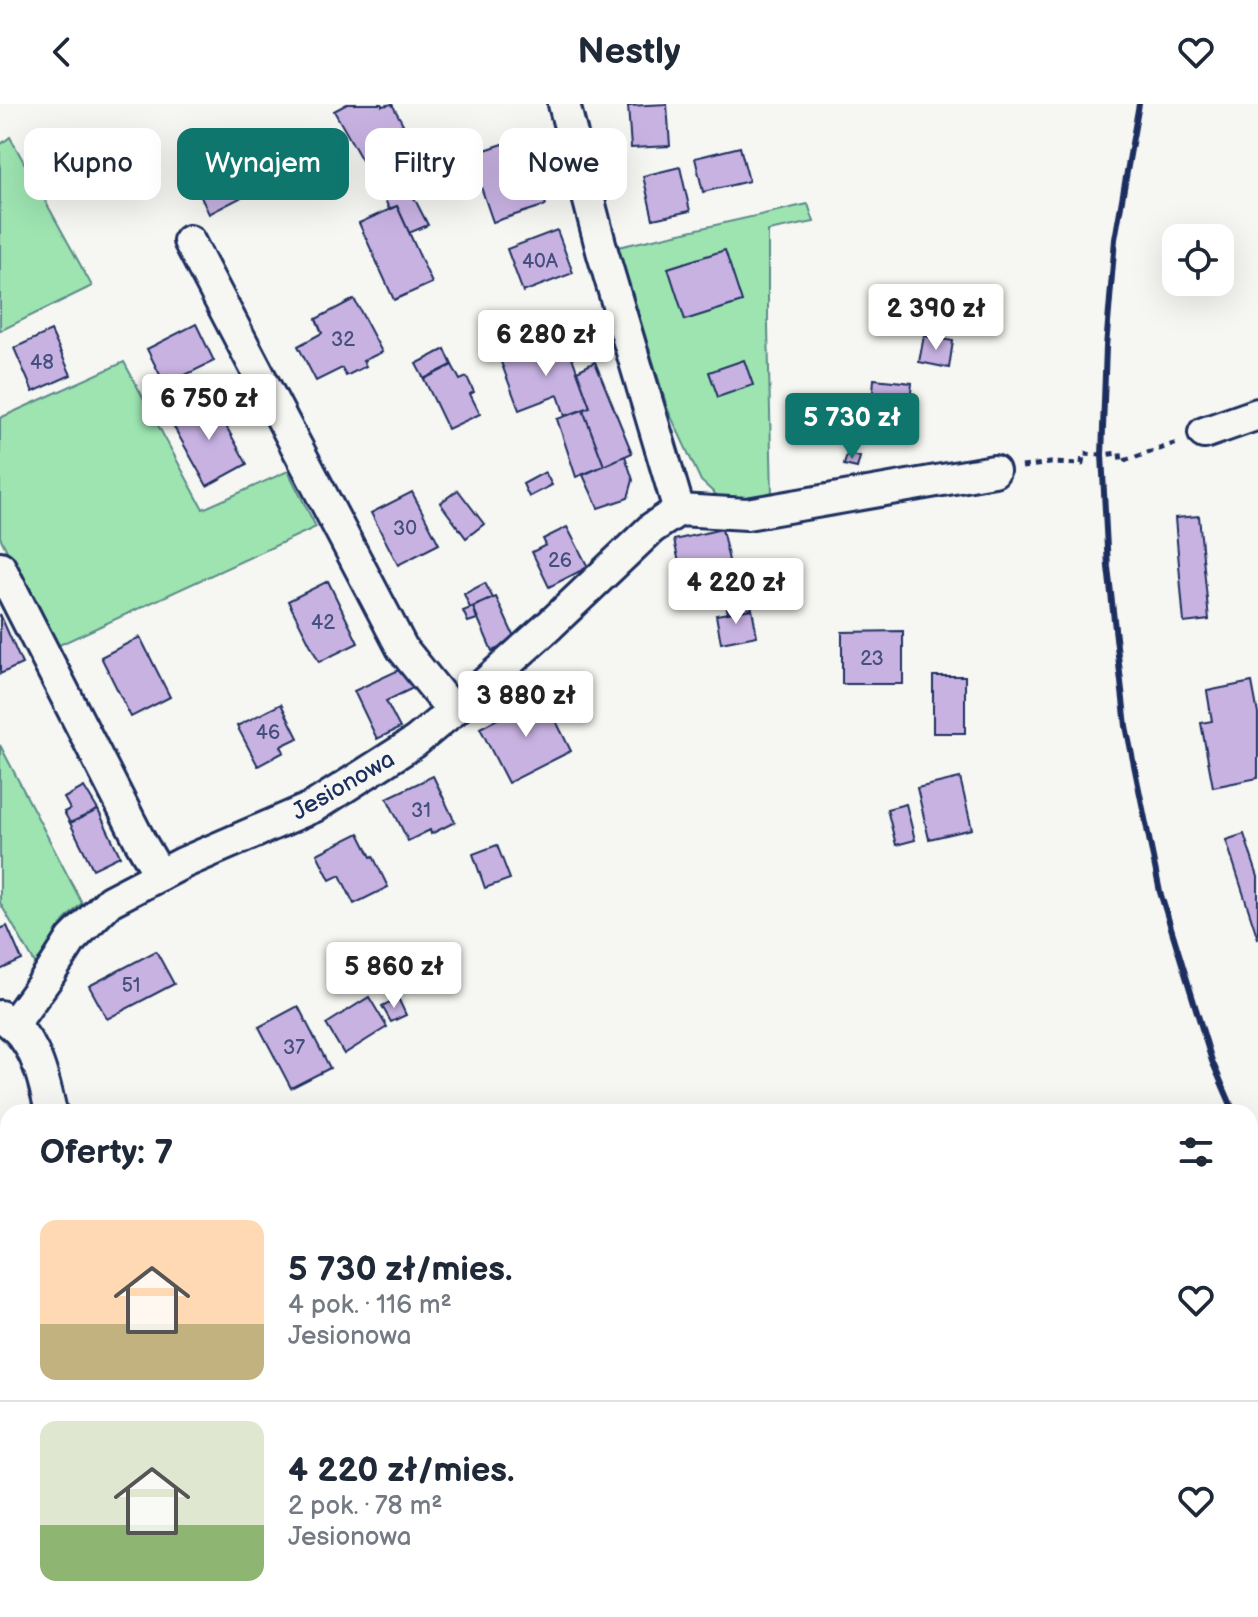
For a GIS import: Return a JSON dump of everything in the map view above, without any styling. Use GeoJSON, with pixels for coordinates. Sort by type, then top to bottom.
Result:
{"type":"FeatureCollection","features":[{"type":"Feature","properties":{"kind":"street"},"geometry":{"type":"LineString","coordinates":[[564,104],[602,251],[679,510],[747,514],[994,471]]}},
{"type":"Feature","properties":{"kind":"street"},"geometry":{"type":"LineString","coordinates":[[189,241],[402,648],[453,711]]}},
{"type":"Feature","properties":{"kind":"street"},"geometry":{"type":"LineString","coordinates":[[1204,433],[1258,414]]}},
{"type":"Feature","properties":{"kind":"street","name":"Jesionowa"},"geometry":{"type":"LineString","coordinates":[[6,1021],[47,978],[72,939],[110,901],[183,863],[313,807],[415,742],[550,625],[652,528],[679,510]]}},
{"type":"Feature","properties":{"kind":"street"},"geometry":{"type":"LineString","coordinates":[[0,567],[160,875]]}},
{"type":"Feature","properties":{"kind":"street"},"geometry":{"type":"LineString","coordinates":[[6,1021],[19,1031],[35,1053],[49,1104]]}},
{"type":"Feature","properties":{"kind":"path"},"geometry":{"type":"LineString","coordinates":[[994,471],[1050,463],[1082,464],[1083,454],[1120,453],[1121,462],[1204,433]]}},
{"type":"Feature","properties":{"kind":"green space"},"geometry":{"type":"Polygon","coordinates":[[[10,137],[24,162],[24,200],[45,200],[92,286],[0,331],[0,145],[10,137]]]}},
{"type":"Feature","properties":{"kind":"green space"},"geometry":{"type":"Polygon","coordinates":[[[808,204],[814,222],[768,231],[772,496],[745,503],[722,500],[701,481],[668,410],[618,247],[808,204]]]}},
{"type":"Feature","properties":{"kind":"green space"},"geometry":{"type":"Polygon","coordinates":[[[124,362],[203,509],[288,471],[316,527],[55,647],[0,537],[0,418],[124,362]]]}},
{"type":"Feature","properties":{"kind":"green space"},"geometry":{"type":"Polygon","coordinates":[[[0,745],[82,903],[64,921],[36,965],[0,903],[0,745]]]}},
{"type":"Feature","properties":{"kind":"building"},"geometry":{"type":"Polygon","coordinates":[[[347,104],[392,104],[403,124],[396,128],[365,128],[364,164],[349,138],[349,128],[344,128],[334,111],[347,104]]]}},
{"type":"Feature","properties":{"kind":"building"},"geometry":{"type":"Polygon","coordinates":[[[667,104],[670,146],[631,148],[628,106],[667,104]]]}},
{"type":"Feature","properties":{"kind":"building"},"geometry":{"type":"Polygon","coordinates":[[[499,145],[499,200],[544,200],[546,205],[493,222],[483,193],[483,151],[499,145]]]}},
{"type":"Feature","properties":{"kind":"building"},"geometry":{"type":"Polygon","coordinates":[[[740,147],[749,181],[703,192],[695,158],[740,147]]]}},
{"type":"Feature","properties":{"kind":"building"},"geometry":{"type":"Polygon","coordinates":[[[680,167],[690,211],[653,219],[643,176],[680,167]]]}},
{"type":"Feature","properties":{"kind":"building"},"geometry":{"type":"Polygon","coordinates":[[[202,200],[236,200],[209,214],[202,200]]]}},
{"type":"Feature","properties":{"kind":"building"},"geometry":{"type":"Polygon","coordinates":[[[385,200],[415,200],[428,225],[409,233],[397,206],[389,209],[385,200]]]}},
{"type":"Feature","properties":{"kind":"building"},"geometry":{"type":"Polygon","coordinates":[[[397,206],[432,283],[394,300],[359,223],[397,206]]]}},
{"type":"Feature","properties":{"kind":"building"},"geometry":{"type":"Polygon","coordinates":[[[557,230],[573,273],[523,292],[507,249],[557,230]]]}},
{"type":"Feature","properties":{"kind":"building"},"geometry":{"type":"Polygon","coordinates":[[[725,250],[742,302],[685,320],[668,268],[725,250]]]}},
{"type":"Feature","properties":{"kind":"building"},"geometry":{"type":"Polygon","coordinates":[[[354,299],[382,352],[363,361],[366,366],[346,376],[342,368],[316,381],[298,346],[322,333],[316,319],[354,299]]]}},
{"type":"Feature","properties":{"kind":"building"},"geometry":{"type":"Polygon","coordinates":[[[196,324],[214,361],[165,385],[147,349],[196,324]]]}},
{"type":"Feature","properties":{"kind":"building"},"geometry":{"type":"Polygon","coordinates":[[[51,331],[71,375],[33,392],[14,348],[51,331]]]}},
{"type":"Feature","properties":{"kind":"building"},"geometry":{"type":"Polygon","coordinates":[[[520,336],[527,352],[501,362],[492,342],[520,336]]]}},
{"type":"Feature","properties":{"kind":"building"},"geometry":{"type":"Polygon","coordinates":[[[924,336],[953,341],[949,368],[919,362],[924,336]]]}},
{"type":"Feature","properties":{"kind":"building"},"geometry":{"type":"Polygon","coordinates":[[[565,338],[590,407],[565,416],[558,395],[519,410],[501,362],[565,338]]]}},
{"type":"Feature","properties":{"kind":"building"},"geometry":{"type":"Polygon","coordinates":[[[445,349],[452,365],[424,379],[416,364],[445,349]]]}},
{"type":"Feature","properties":{"kind":"building"},"geometry":{"type":"Polygon","coordinates":[[[744,360],[753,385],[718,397],[709,372],[744,360]]]}},
{"type":"Feature","properties":{"kind":"building"},"geometry":{"type":"Polygon","coordinates":[[[595,362],[632,453],[604,466],[583,410],[590,407],[577,371],[595,362]]]}},
{"type":"Feature","properties":{"kind":"building"},"geometry":{"type":"Polygon","coordinates":[[[452,365],[460,380],[467,377],[474,392],[470,394],[480,414],[448,429],[424,379],[452,365]]]}},
{"type":"Feature","properties":{"kind":"building"},"geometry":{"type":"Polygon","coordinates":[[[874,379],[912,383],[908,421],[871,417],[874,379]]]}},
{"type":"Feature","properties":{"kind":"building"},"geometry":{"type":"Polygon","coordinates":[[[210,397],[247,464],[207,486],[170,420],[210,397]]]}},
{"type":"Feature","properties":{"kind":"building"},"geometry":{"type":"Polygon","coordinates":[[[583,410],[604,466],[576,477],[557,419],[583,410]]]}},
{"type":"Feature","properties":{"kind":"building"},"geometry":{"type":"Polygon","coordinates":[[[848,424],[870,426],[868,442],[847,438],[848,424]]]}},
{"type":"Feature","properties":{"kind":"building"},"geometry":{"type":"Polygon","coordinates":[[[847,454],[860,457],[857,468],[844,465],[847,454]]]}},
{"type":"Feature","properties":{"kind":"building"},"geometry":{"type":"Polygon","coordinates":[[[625,456],[633,480],[628,498],[598,508],[583,475],[625,456]]]}},
{"type":"Feature","properties":{"kind":"building"},"geometry":{"type":"Polygon","coordinates":[[[545,472],[552,485],[529,497],[523,484],[545,472]]]}},
{"type":"Feature","properties":{"kind":"building"},"geometry":{"type":"Polygon","coordinates":[[[458,490],[484,524],[466,538],[440,503],[458,490]]]}},
{"type":"Feature","properties":{"kind":"building"},"geometry":{"type":"Polygon","coordinates":[[[412,492],[439,544],[398,565],[371,513],[412,492]]]}},
{"type":"Feature","properties":{"kind":"building"},"geometry":{"type":"Polygon","coordinates":[[[1199,516],[1209,620],[1184,623],[1175,518],[1199,516]]]}},
{"type":"Feature","properties":{"kind":"building"},"geometry":{"type":"Polygon","coordinates":[[[567,527],[588,567],[549,587],[532,552],[546,545],[543,539],[567,527]]]}},
{"type":"Feature","properties":{"kind":"building"},"geometry":{"type":"Polygon","coordinates":[[[722,529],[736,592],[698,601],[692,573],[682,576],[674,540],[722,529]]]}},
{"type":"Feature","properties":{"kind":"building"},"geometry":{"type":"Polygon","coordinates":[[[328,581],[358,643],[319,662],[288,601],[328,581]]]}},
{"type":"Feature","properties":{"kind":"building"},"geometry":{"type":"Polygon","coordinates":[[[485,583],[493,598],[470,608],[464,594],[485,583]]]}},
{"type":"Feature","properties":{"kind":"building"},"geometry":{"type":"Polygon","coordinates":[[[748,591],[752,609],[728,613],[725,599],[748,591]]]}},
{"type":"Feature","properties":{"kind":"building"},"geometry":{"type":"Polygon","coordinates":[[[496,597],[516,641],[492,651],[473,607],[496,597]]]}},
{"type":"Feature","properties":{"kind":"building"},"geometry":{"type":"Polygon","coordinates":[[[473,607],[477,619],[468,622],[463,611],[473,607]]]}},
{"type":"Feature","properties":{"kind":"building"},"geometry":{"type":"Polygon","coordinates":[[[752,609],[757,636],[721,643],[716,615],[752,609]]]}},
{"type":"Feature","properties":{"kind":"building"},"geometry":{"type":"Polygon","coordinates":[[[0,614],[22,664],[0,674],[0,614]]]}},
{"type":"Feature","properties":{"kind":"building"},"geometry":{"type":"Polygon","coordinates":[[[903,631],[903,684],[842,684],[842,632],[903,631]]]}},
{"type":"Feature","properties":{"kind":"building"},"geometry":{"type":"Polygon","coordinates":[[[140,637],[170,697],[131,717],[101,657],[140,637]]]}},
{"type":"Feature","properties":{"kind":"building"},"geometry":{"type":"Polygon","coordinates":[[[403,668],[413,688],[386,701],[400,728],[377,739],[354,691],[403,668]]]}},
{"type":"Feature","properties":{"kind":"building"},"geometry":{"type":"Polygon","coordinates":[[[933,676],[965,676],[965,733],[933,733],[933,676]]]}},
{"type":"Feature","properties":{"kind":"building"},"geometry":{"type":"Polygon","coordinates":[[[1252,682],[1258,714],[1258,778],[1213,787],[1201,723],[1212,721],[1207,691],[1252,682]]]}},
{"type":"Feature","properties":{"kind":"building"},"geometry":{"type":"Polygon","coordinates":[[[543,695],[571,751],[508,783],[480,728],[543,695]]]}},
{"type":"Feature","properties":{"kind":"building"},"geometry":{"type":"Polygon","coordinates":[[[281,704],[298,738],[281,746],[284,752],[258,766],[237,726],[281,704]]]}},
{"type":"Feature","properties":{"kind":"building"},"geometry":{"type":"Polygon","coordinates":[[[433,776],[455,822],[408,841],[387,798],[433,776]]]}},
{"type":"Feature","properties":{"kind":"building"},"geometry":{"type":"Polygon","coordinates":[[[960,778],[972,829],[929,839],[917,788],[960,778]]]}},
{"type":"Feature","properties":{"kind":"building"},"geometry":{"type":"Polygon","coordinates":[[[84,787],[98,810],[70,823],[64,812],[70,809],[64,798],[84,787]]]}},
{"type":"Feature","properties":{"kind":"building"},"geometry":{"type":"Polygon","coordinates":[[[906,804],[915,840],[896,845],[887,809],[906,804]]]}},
{"type":"Feature","properties":{"kind":"building"},"geometry":{"type":"Polygon","coordinates":[[[98,810],[120,856],[93,869],[70,823],[98,810]]]}},
{"type":"Feature","properties":{"kind":"building"},"geometry":{"type":"Polygon","coordinates":[[[359,833],[388,887],[354,904],[340,875],[330,880],[317,854],[359,833]]]}},
{"type":"Feature","properties":{"kind":"building"},"geometry":{"type":"Polygon","coordinates":[[[1244,834],[1258,877],[1258,939],[1226,840],[1244,834]]]}},
{"type":"Feature","properties":{"kind":"building"},"geometry":{"type":"Polygon","coordinates":[[[497,845],[510,879],[485,888],[473,854],[497,845]]]}},
{"type":"Feature","properties":{"kind":"building"},"geometry":{"type":"Polygon","coordinates":[[[7,926],[22,960],[0,970],[0,929],[7,926]]]}},
{"type":"Feature","properties":{"kind":"building"},"geometry":{"type":"Polygon","coordinates":[[[156,951],[174,984],[107,1019],[89,986],[156,951]]]}},
{"type":"Feature","properties":{"kind":"building"},"geometry":{"type":"Polygon","coordinates":[[[369,997],[387,1027],[344,1054],[326,1024],[369,997]]]}},
{"type":"Feature","properties":{"kind":"building"},"geometry":{"type":"Polygon","coordinates":[[[398,998],[406,1015],[391,1022],[382,1006],[398,998]]]}},
{"type":"Feature","properties":{"kind":"building"},"geometry":{"type":"Polygon","coordinates":[[[298,1006],[330,1068],[291,1088],[259,1027],[298,1006]]]}},
{"type":"Feature","properties":{"kind":"railway"},"geometry":{"type":"LineString","coordinates":[[1139,104],[1115,239],[1106,347],[1102,455],[1108,567],[1126,726],[1160,892],[1212,1061],[1231,1104]]}}]}
